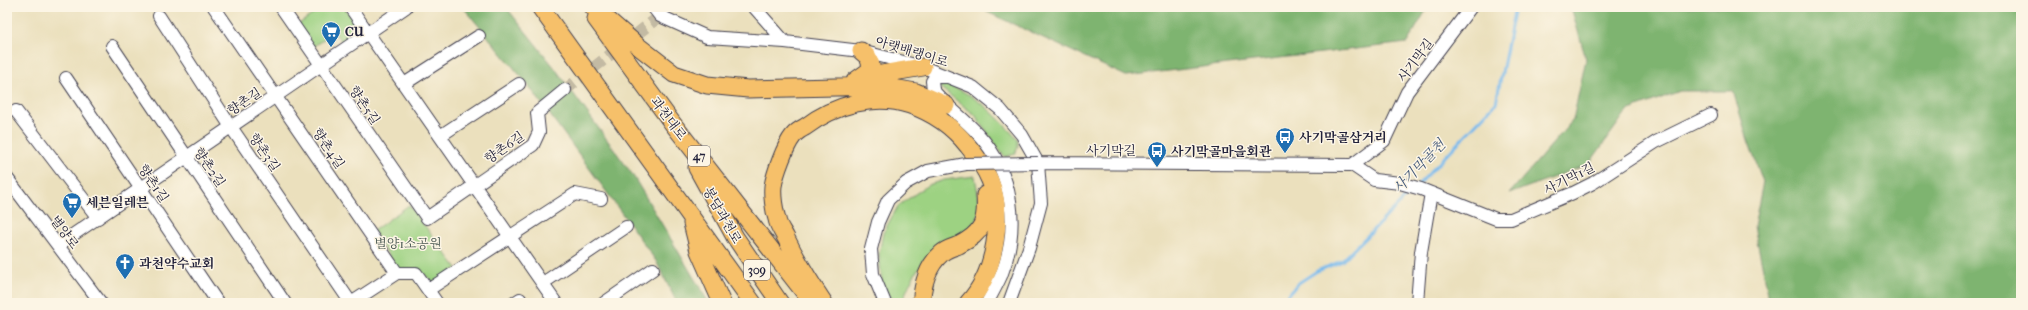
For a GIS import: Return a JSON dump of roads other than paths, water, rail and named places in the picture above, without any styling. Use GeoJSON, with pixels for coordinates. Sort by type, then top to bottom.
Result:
{"type":"FeatureCollection","features":[{"type":"Feature","properties":{"kind":"highway"},"geometry":{"type":"LineString","coordinates":[[540,7],[754,303]]}},
{"type":"Feature","properties":{"kind":"highway","name":"과천대로"},"geometry":{"type":"LineString","coordinates":[[587,7],[673,124],[813,303]]}},
{"type":"Feature","properties":{"kind":"highway"},"geometry":{"type":"LineString","coordinates":[[593,7],[638,46],[674,74],[707,85],[748,89],[881,86],[916,92],[946,105]]}},
{"type":"Feature","properties":{"kind":"highway"},"geometry":{"type":"LineString","coordinates":[[849,86],[869,71],[872,65],[861,51]]}},
{"type":"Feature","properties":{"kind":"highway"},"geometry":{"type":"LineString","coordinates":[[849,86],[882,74],[924,67]]}},
{"type":"Feature","properties":{"kind":"highway"},"geometry":{"type":"LineString","coordinates":[[824,303],[800,266],[777,220],[773,186],[782,159],[793,136],[815,119],[840,107],[861,101],[883,100],[910,104],[935,116],[957,132],[985,184],[987,210],[982,227],[972,238],[943,251],[933,263],[926,275],[921,303]]}},
{"type":"Feature","properties":{"kind":"highway","name":"봉담과천로"},"geometry":{"type":"LineString","coordinates":[[673,124],[735,237],[780,303]]}},
{"type":"Feature","properties":{"kind":"highway"},"geometry":{"type":"LineString","coordinates":[[968,303],[976,294],[990,269],[996,243],[997,216],[994,191],[989,174],[970,158]]}},
{"type":"Feature","properties":{"kind":"highway"},"geometry":{"type":"LineString","coordinates":[[690,215],[699,251],[722,303]]}},
{"type":"Feature","properties":{"kind":"street","name":"향촌4길"},"geometry":{"type":"LineString","coordinates":[[214,7],[397,274]]}},
{"type":"Feature","properties":{"kind":"street","name":"향촌5길"},"geometry":{"type":"LineString","coordinates":[[281,7],[427,218],[474,184]]}},
{"type":"Feature","properties":{"kind":"street"},"geometry":{"type":"LineString","coordinates":[[350,7],[556,303]]}},
{"type":"Feature","properties":{"kind":"street","name":"향촌길"},"geometry":{"type":"LineString","coordinates":[[58,245],[406,7]]}},
{"type":"Feature","properties":{"kind":"street","name":"아랫배랭이로"},"geometry":{"type":"LineString","coordinates":[[653,7],[660,16],[707,37],[785,42],[861,51],[924,67],[973,87],[1000,109],[1022,135],[1038,163],[1041,203],[1029,248],[1009,303]]}},
{"type":"Feature","properties":{"kind":"street"},"geometry":{"type":"LineString","coordinates":[[754,7],[785,42]]}},
{"type":"Feature","properties":{"kind":"street","name":"사기막길"},"geometry":{"type":"LineString","coordinates":[[885,303],[873,274],[871,249],[878,222],[888,200],[906,183],[928,171],[970,158],[1038,163],[1352,165],[1384,141],[1408,92],[1471,7]]}},
{"type":"Feature","properties":{"kind":"street","name":"향촌3길"},"geometry":{"type":"LineString","coordinates":[[159,16],[231,127],[351,303]]}},
{"type":"Feature","properties":{"kind":"street"},"geometry":{"type":"LineString","coordinates":[[404,84],[479,36]]}},
{"type":"Feature","properties":{"kind":"street","name":"향촌2길"},"geometry":{"type":"LineString","coordinates":[[112,46],[285,303]]}},
{"type":"Feature","properties":{"kind":"street"},"geometry":{"type":"LineString","coordinates":[[950,77],[935,77],[932,80],[933,90],[946,105],[979,135],[998,161],[1010,193],[1012,228],[1008,253],[1001,276],[987,303]]}},
{"type":"Feature","properties":{"kind":"street","name":"향촌1길"},"geometry":{"type":"LineString","coordinates":[[66,78],[218,303]]}},
{"type":"Feature","properties":{"kind":"street"},"geometry":{"type":"LineString","coordinates":[[440,136],[519,84]]}},
{"type":"Feature","properties":{"kind":"street","name":"향촌6길"},"geometry":{"type":"LineString","coordinates":[[474,184],[533,145],[539,132],[537,113],[565,90]]}},
{"type":"Feature","properties":{"kind":"street"},"geometry":{"type":"LineString","coordinates":[[16,111],[98,218]]}},
{"type":"Feature","properties":{"kind":"street","name":"사기막1길"},"geometry":{"type":"LineString","coordinates":[[1426,191],[1496,219],[1511,219],[1578,191],[1656,142],[1711,115]]}},
{"type":"Feature","properties":{"kind":"street"},"geometry":{"type":"LineString","coordinates":[[1352,165],[1374,180],[1400,183],[1426,191],[1417,303]]}},
{"type":"Feature","properties":{"kind":"street","name":"별양로"},"geometry":{"type":"LineString","coordinates":[[7,178],[101,303]]}},
{"type":"Feature","properties":{"kind":"street"},"geometry":{"type":"LineString","coordinates":[[428,290],[509,235],[575,194],[601,199]]}},
{"type":"Feature","properties":{"kind":"street"},"geometry":{"type":"LineString","coordinates":[[543,284],[626,227]]}},
{"type":"Feature","properties":{"kind":"street"},"geometry":{"type":"LineString","coordinates":[[604,303],[653,269]]}},
{"type":"Feature","properties":{"kind":"street"},"geometry":{"type":"LineString","coordinates":[[351,303],[397,274],[416,273],[437,303]]}},
{"type":"Feature","properties":{"kind":"waterway","name":"사기막골천"},"geometry":{"type":"LineString","coordinates":[[1419,184],[1496,103],[1515,7]]}},
{"type":"Feature","properties":{"kind":"waterway","name":"사기막골천"},"geometry":{"type":"LineString","coordinates":[[1282,303],[1297,284],[1317,271],[1342,261],[1413,190]]}},
{"type":"Feature","properties":{"kind":"tunnel"},"geometry":{"type":"LineString","coordinates":[[565,90],[660,16]]}},
{"type":"Feature","properties":{"kind":"place","name":"CU"},"geometry":{"type":"Point","coordinates":[331,48]}},
{"type":"Feature","properties":{"kind":"place","name":"사기막골삼거리"},"geometry":{"type":"Point","coordinates":[1285,154]}},
{"type":"Feature","properties":{"kind":"place","name":"사기막골마을회관"},"geometry":{"type":"Point","coordinates":[1157,168]}},
{"type":"Feature","properties":{"kind":"place","name":"세븐일레븐"},"geometry":{"type":"Point","coordinates":[72,219]}},
{"type":"Feature","properties":{"kind":"place","name":"과천약수교회"},"geometry":{"type":"Point","coordinates":[125,280]}},
{"type":"Feature","properties":{"kind":"park label","name":"별양1소공원"},"geometry":{"type":"Point","coordinates":[408,243]}}]}
